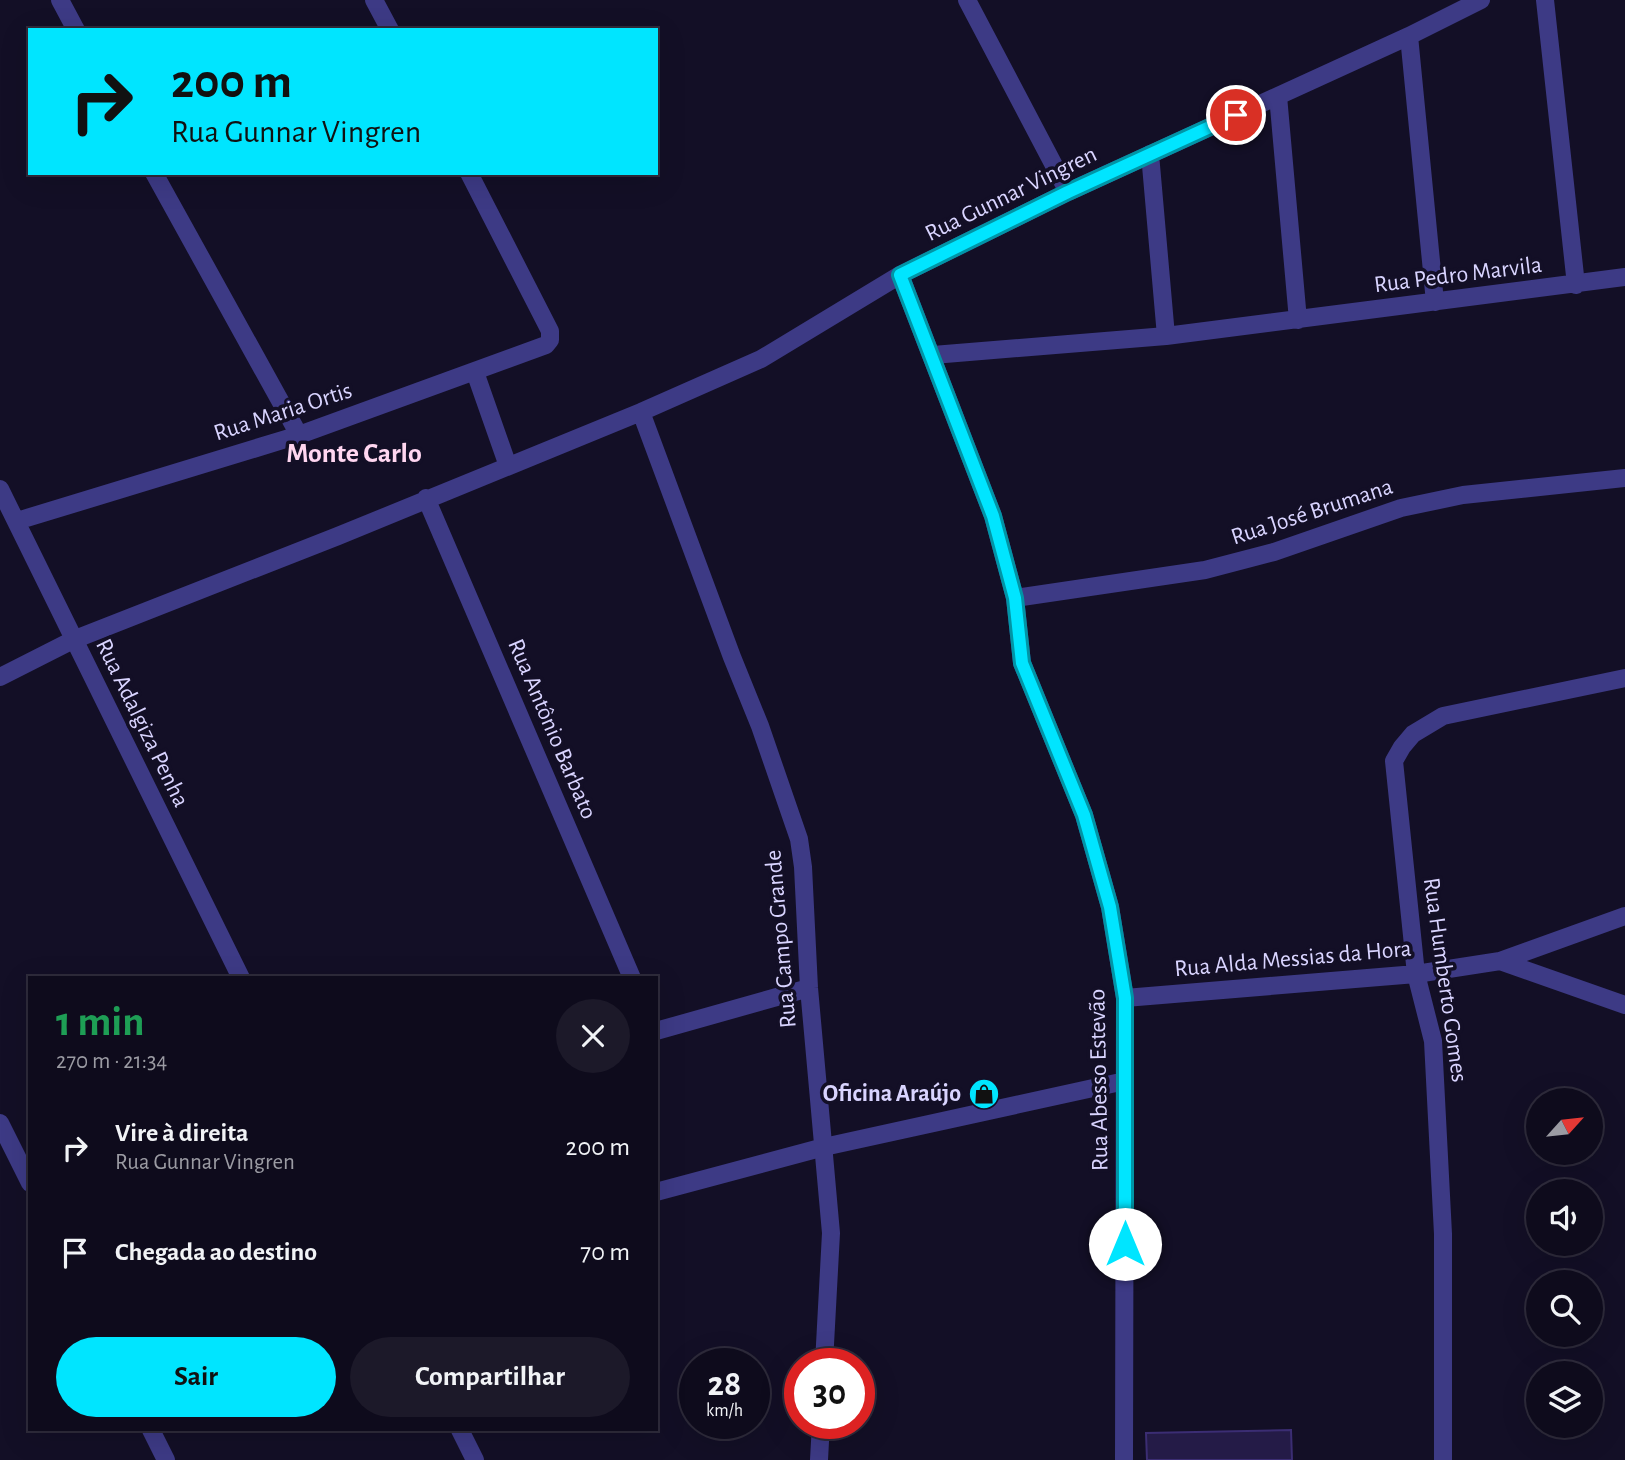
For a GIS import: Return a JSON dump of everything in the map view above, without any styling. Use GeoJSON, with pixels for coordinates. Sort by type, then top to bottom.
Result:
{"type":"FeatureCollection","features":[{"type":"Feature","properties":{"kind":"street"},"geometry":{"type":"LineString","coordinates":[[60,0],[75,28]]}},
{"type":"Feature","properties":{"kind":"street"},"geometry":{"type":"LineString","coordinates":[[374,0],[389,28]]}},
{"type":"Feature","properties":{"kind":"street"},"geometry":{"type":"LineString","coordinates":[[967,0],[1068,192]]}},
{"type":"Feature","properties":{"kind":"street","name":"Rua Gunnar Vingren"},"geometry":{"type":"LineString","coordinates":[[0,677],[73,640],[338,536],[641,412],[761,359],[900,275],[1068,192],[1409,37],[1481,0]]}},
{"type":"Feature","properties":{"kind":"street"},"geometry":{"type":"LineString","coordinates":[[1545,0],[1576,285]]}},
{"type":"Feature","properties":{"kind":"street"},"geometry":{"type":"LineString","coordinates":[[1409,37],[1434,302]]}},
{"type":"Feature","properties":{"kind":"street"},"geometry":{"type":"LineString","coordinates":[[1278,96],[1298,320]]}},
{"type":"Feature","properties":{"kind":"street"},"geometry":{"type":"LineString","coordinates":[[1150,154],[1166,336]]}},
{"type":"Feature","properties":{"kind":"street"},"geometry":{"type":"LineString","coordinates":[[155,175],[299,435]]}},
{"type":"Feature","properties":{"kind":"street","name":"Rua Maria Ortis"},"geometry":{"type":"LineString","coordinates":[[17,521],[299,435],[539,349],[550,340],[550,331],[470,175]]}},
{"type":"Feature","properties":{"kind":"street","name":"Rua Abesso Estevão"},"geometry":{"type":"LineString","coordinates":[[900,275],[993,516],[1015,598],[1022,663],[1084,815],[1102,875],[1125,998],[1125,1460]]}},
{"type":"Feature","properties":{"kind":"street","name":"Rua Pedro Marvila"},"geometry":{"type":"LineString","coordinates":[[933,355],[1166,336],[1576,285],[1625,276]]}},
{"type":"Feature","properties":{"kind":"street"},"geometry":{"type":"LineString","coordinates":[[475,372],[508,466]]}},
{"type":"Feature","properties":{"kind":"street","name":"Rua Campo Grande"},"geometry":{"type":"LineString","coordinates":[[641,412],[760,726],[795,829],[803,867],[809,988],[831,1233],[825,1348]]}},
{"type":"Feature","properties":{"kind":"street","name":"Rua José Brumana"},"geometry":{"type":"LineString","coordinates":[[1015,598],[1205,570],[1274,552],[1401,508],[1451,498],[1563,483],[1625,478]]}},
{"type":"Feature","properties":{"kind":"street","name":"Rua Adalgiza Penha"},"geometry":{"type":"LineString","coordinates":[[0,489],[240,976]]}},
{"type":"Feature","properties":{"kind":"street","name":"Rua Antônio Barbato"},"geometry":{"type":"LineString","coordinates":[[426,498],[631,976]]}},
{"type":"Feature","properties":{"kind":"street","name":"Rua Humberto Gomes"},"geometry":{"type":"LineString","coordinates":[[1443,1460],[1443,1234],[1433,1041],[1416,974],[1394,761],[1413,734],[1443,716],[1625,678]]}},
{"type":"Feature","properties":{"kind":"street"},"geometry":{"type":"LineString","coordinates":[[1500,961],[1625,916]]}},
{"type":"Feature","properties":{"kind":"street","name":"Rua Alda Messias da Hora"},"geometry":{"type":"LineString","coordinates":[[1125,998],[1416,974],[1500,961],[1625,1005]]}},
{"type":"Feature","properties":{"kind":"street"},"geometry":{"type":"LineString","coordinates":[[658,1030],[809,988]]}},
{"type":"Feature","properties":{"kind":"street"},"geometry":{"type":"LineString","coordinates":[[658,1191],[824,1147],[1125,1081]]}},
{"type":"Feature","properties":{"kind":"street"},"geometry":{"type":"LineString","coordinates":[[0,1123],[28,1179]]}},
{"type":"Feature","properties":{"kind":"street"},"geometry":{"type":"LineString","coordinates":[[152,1431],[166,1460]]}},
{"type":"Feature","properties":{"kind":"street"},"geometry":{"type":"LineString","coordinates":[[460,1431],[475,1460]]}},
{"type":"Feature","properties":{"kind":"street"},"geometry":{"type":"LineString","coordinates":[[819,1460],[820,1439]]}},
{"type":"Feature","properties":{"kind":"building"},"geometry":{"type":"Polygon","coordinates":[[[1291,1430],[1292,1460],[1147,1460],[1146,1433],[1291,1430]]]}},
{"type":"Feature","properties":{"kind":"place","name":"Oficina Araújo"},"geometry":{"type":"Point","coordinates":[984,1094]}},
{"type":"Feature","properties":{"kind":"district","name":"Monte Carlo"},"geometry":{"type":"Point","coordinates":[354,454]}},
{"type":"Feature","properties":{"kind":"route"},"geometry":{"type":"LineString","coordinates":[[1125,1244],[1125,998],[1110,907],[1084,815],[1022,663],[1015,598],[993,516],[900,275],[1068,192],[1236,115]]}}]}
